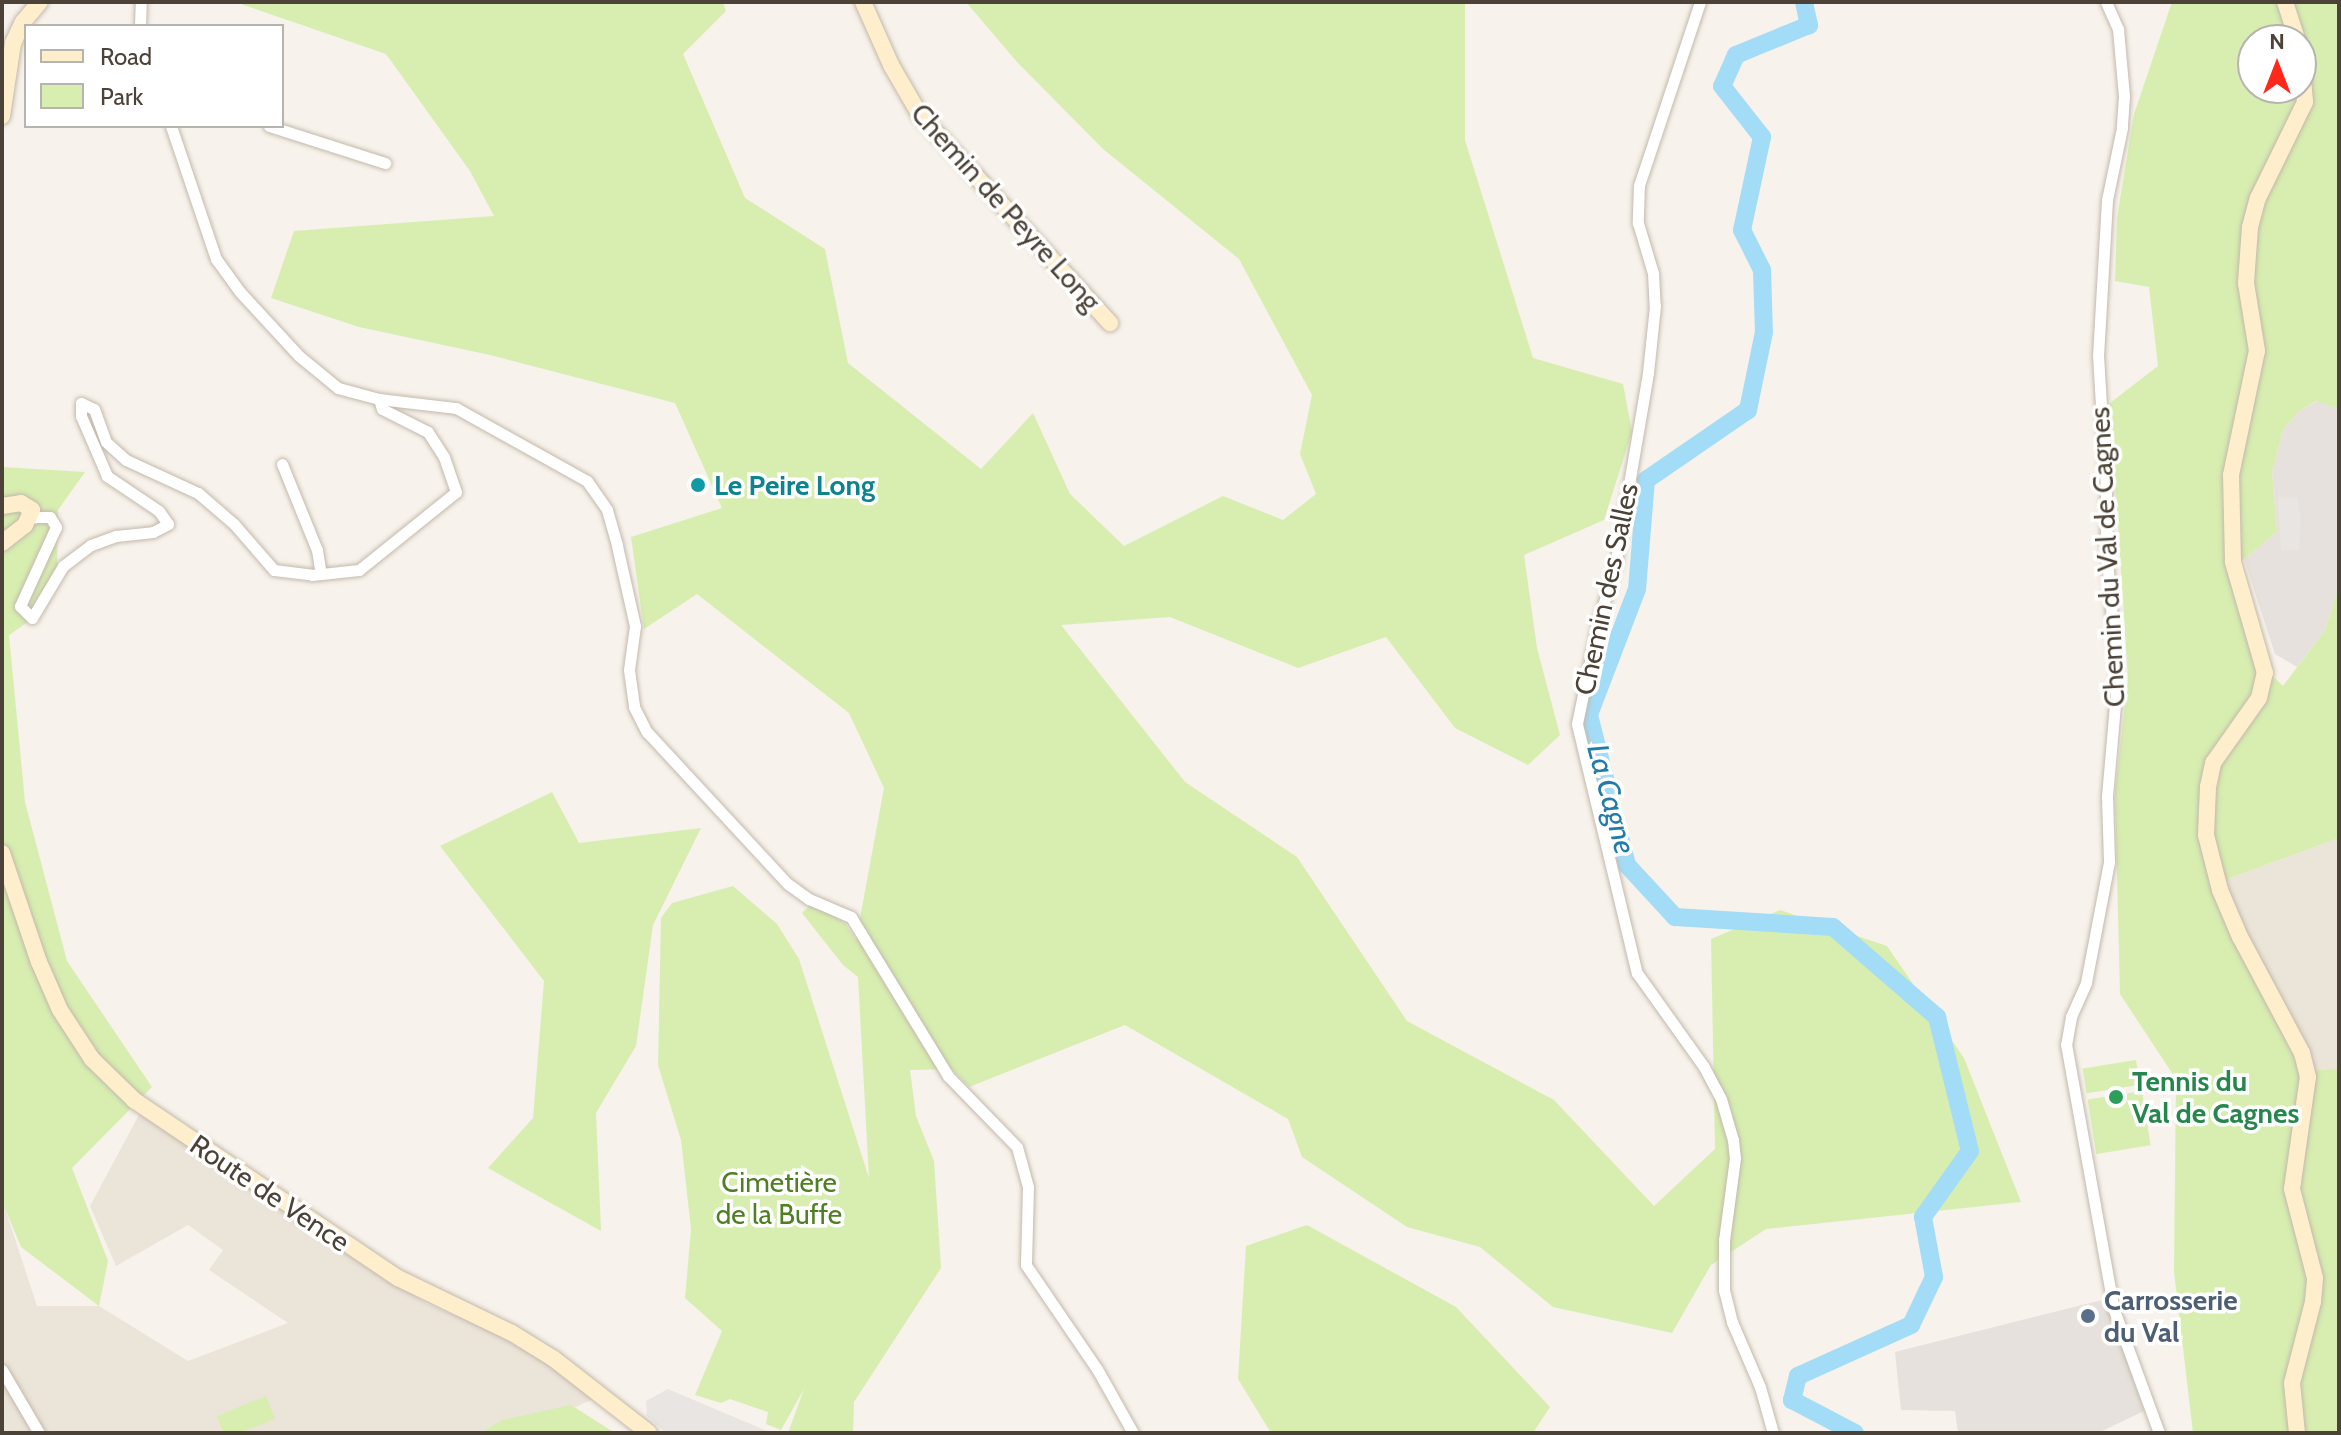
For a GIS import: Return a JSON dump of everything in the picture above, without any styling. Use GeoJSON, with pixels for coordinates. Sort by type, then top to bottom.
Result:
{"type":"FeatureCollection","features":[{"type":"Feature","properties":{"kind":"street"},"geometry":{"type":"LineString","coordinates":[[2,116],[13,43],[23,22],[40,2]]}},
{"type":"Feature","properties":{"kind":"street"},"geometry":{"type":"LineString","coordinates":[[140,24],[141,2]]}},
{"type":"Feature","properties":{"kind":"street","name":"Chemin de Peyre Long"},"geometry":{"type":"LineString","coordinates":[[863,2],[891,65],[920,115],[1110,323]]}},
{"type":"Feature","properties":{"kind":"street","name":"Chemin des Salles"},"geometry":{"type":"LineString","coordinates":[[1700,2],[1639,185],[1638,223],[1654,284],[1648,373],[1616,561],[1597,627],[1577,724],[1579,744],[1637,973],[1704,1067],[1721,1099],[1733,1140],[1735,1158],[1724,1240],[1724,1290],[1732,1322],[1760,1387],[1773,1433]]}},
{"type":"Feature","properties":{"kind":"street","name":"Chemin du Val de Cagnes"},"geometry":{"type":"LineString","coordinates":[[2106,2],[2118,29],[2124,96],[2122,128],[2107,200],[2098,355],[2106,488],[2106,547],[2117,682],[2107,797],[2109,862],[2086,983],[2071,1017],[2066,1044],[2114,1310],[2159,1433]]}},
{"type":"Feature","properties":{"kind":"street"},"geometry":{"type":"LineString","coordinates":[[2285,2],[2292,24]]}},
{"type":"Feature","properties":{"kind":"street"},"geometry":{"type":"LineString","coordinates":[[2297,1433],[2292,1383],[2313,1302],[2315,1278],[2292,1189],[2308,1077],[2302,1053],[2240,937],[2220,890],[2206,835],[2213,763],[2259,698],[2265,673],[2233,562],[2231,475],[2257,351],[2246,283],[2250,227],[2258,198],[2304,104]]}},
{"type":"Feature","properties":{"kind":"street"},"geometry":{"type":"LineString","coordinates":[[172,128],[216,259],[240,292],[299,356],[338,388],[379,399],[445,404],[587,481],[607,510],[610,520],[635,626],[629,670],[634,707],[647,732],[788,884],[809,899],[838,908],[851,917],[948,1076],[1017,1147],[1026,1167],[1028,1187],[1026,1265],[1097,1369],[1133,1433]]}},
{"type":"Feature","properties":{"kind":"street"},"geometry":{"type":"LineString","coordinates":[[275,128],[385,163]]}},
{"type":"Feature","properties":{"kind":"street"},"geometry":{"type":"LineString","coordinates":[[2,506],[21,503],[32,510],[35,517],[50,517],[56,527],[20,606],[32,618],[63,566],[91,545],[116,536],[153,532],[168,524],[159,511],[107,476],[81,416],[81,403],[94,409],[106,442],[126,460],[198,493],[234,524],[274,570],[321,574],[359,570],[372,563],[456,492],[444,457],[428,432],[382,409],[379,399]]}},
{"type":"Feature","properties":{"kind":"street"},"geometry":{"type":"LineString","coordinates":[[282,464],[317,550],[321,574]]}},
{"type":"Feature","properties":{"kind":"street"},"geometry":{"type":"LineString","coordinates":[[2,543],[25,525],[32,510]]}},
{"type":"Feature","properties":{"kind":"street","name":"Route de Vence"},"geometry":{"type":"LineString","coordinates":[[2,853],[50,988],[76,1039],[108,1076],[156,1117],[398,1278],[512,1333],[554,1359],[649,1433]]}},
{"type":"Feature","properties":{"kind":"street"},"geometry":{"type":"LineString","coordinates":[[2,1370],[39,1433]]}},
{"type":"Feature","properties":{"kind":"shaded area"},"geometry":{"type":"Polygon","coordinates":[[[2317,401],[2339,409],[2339,586],[2325,630],[2297,667],[2275,654],[2244,559],[2277,532],[2272,473],[2283,430],[2299,411],[2317,401]]]}},
{"type":"Feature","properties":{"kind":"shaded area"},"geometry":{"type":"Polygon","coordinates":[[[2278,497],[2297,498],[2301,518],[2299,550],[2281,550],[2278,497]]]}},
{"type":"Feature","properties":{"kind":"shaded area"},"geometry":{"type":"Polygon","coordinates":[[[2339,838],[2339,1069],[2301,1070],[2211,885],[2339,838]]]}},
{"type":"Feature","properties":{"kind":"shaded area"},"geometry":{"type":"Polygon","coordinates":[[[140,1113],[427,1304],[514,1340],[595,1398],[521,1433],[2,1433],[2,1199],[37,1306],[99,1306],[188,1361],[288,1323],[209,1270],[223,1250],[188,1225],[116,1266],[90,1206],[140,1113]]]}},
{"type":"Feature","properties":{"kind":"shaded area"},"geometry":{"type":"Polygon","coordinates":[[[2106,1299],[2144,1411],[2098,1433],[1958,1433],[1955,1411],[1901,1410],[1895,1352],[2106,1299]]]}},
{"type":"Feature","properties":{"kind":"shaded area"},"geometry":{"type":"Polygon","coordinates":[[[668,1389],[767,1431],[666,1433],[647,1416],[646,1401],[668,1389]]]}},
{"type":"Feature","properties":{"kind":"green space","name":"Cimetière de la Buffe"},"geometry":{"type":"Polygon","coordinates":[[[235,2],[723,2],[726,11],[683,54],[745,198],[825,249],[848,363],[981,469],[1033,413],[1070,494],[1124,546],[1223,496],[1283,520],[1316,494],[1300,454],[1312,395],[1239,259],[1103,149],[1017,62],[966,2],[1465,2],[1465,140],[1533,358],[1623,384],[1632,432],[1604,520],[1524,555],[1537,648],[1560,735],[1528,765],[1455,728],[1386,637],[1298,668],[1170,617],[1061,625],[1185,782],[1297,857],[1407,1021],[1554,1100],[1654,1206],[1715,1149],[1711,939],[1780,910],[1887,946],[1964,1058],[2021,1202],[1766,1229],[1711,1265],[1672,1333],[1553,1307],[1480,1247],[1407,1227],[1302,1157],[1288,1119],[1125,1025],[969,1087],[952,1069],[910,1070],[916,1116],[934,1161],[941,1268],[854,1402],[853,1433],[788,1433],[804,1389],[781,1430],[766,1424],[768,1412],[730,1399],[721,1403],[695,1395],[722,1331],[685,1298],[691,1229],[681,1140],[658,1065],[661,918],[672,903],[733,886],[777,924],[799,959],[869,1178],[858,977],[843,965],[802,913],[811,904],[844,922],[856,940],[884,788],[849,713],[697,594],[644,629],[631,537],[722,508],[675,403],[490,355],[359,327],[271,298],[294,231],[494,216],[470,171],[386,54],[235,2]]]}},
{"type":"Feature","properties":{"kind":"green space"},"geometry":{"type":"Polygon","coordinates":[[[2172,2],[2339,2],[2339,409],[2316,401],[2299,411],[2283,430],[2272,473],[2277,532],[2244,559],[2225,565],[2252,656],[2283,686],[2325,630],[2339,586],[2339,838],[2211,885],[2300,1070],[2339,1069],[2339,1433],[2193,1433],[2174,1272],[2176,1079],[2120,994],[2115,793],[2128,678],[2110,403],[2158,366],[2149,287],[2115,281],[2117,218],[2134,114],[2172,2]]]}},
{"type":"Feature","properties":{"kind":"green space"},"geometry":{"type":"Polygon","coordinates":[[[2,467],[85,472],[58,510],[57,576],[41,613],[9,635],[25,802],[67,961],[152,1087],[72,1168],[108,1261],[99,1306],[21,1247],[2,1201],[2,467]]]}},
{"type":"Feature","properties":{"kind":"green space"},"geometry":{"type":"Polygon","coordinates":[[[552,792],[579,843],[701,828],[653,925],[636,1046],[596,1113],[601,1231],[488,1168],[533,1118],[544,981],[440,846],[552,792]]]}},
{"type":"Feature","properties":{"kind":"green space"},"geometry":{"type":"Polygon","coordinates":[[[2136,1060],[2140,1085],[2087,1093],[2083,1068],[2136,1060]]]}},
{"type":"Feature","properties":{"kind":"green space"},"geometry":{"type":"Polygon","coordinates":[[[2142,1091],[2151,1145],[2096,1154],[2088,1100],[2142,1091]]]}},
{"type":"Feature","properties":{"kind":"green space"},"geometry":{"type":"Polygon","coordinates":[[[1307,1225],[1456,1307],[1550,1407],[1533,1433],[1271,1433],[1238,1379],[1246,1246],[1307,1225]]]}},
{"type":"Feature","properties":{"kind":"green space"},"geometry":{"type":"Polygon","coordinates":[[[266,1396],[275,1419],[239,1433],[223,1433],[217,1416],[266,1396]]]}},
{"type":"Feature","properties":{"kind":"green space"},"geometry":{"type":"Polygon","coordinates":[[[571,1405],[615,1433],[481,1433],[502,1420],[571,1405]]]}},
{"type":"Feature","properties":{"kind":"waterway","name":"La Cagne"},"geometry":{"type":"LineString","coordinates":[[1804,2],[1809,25],[1736,55],[1722,86],[1762,137],[1742,230],[1762,270],[1764,332],[1748,410],[1646,480],[1637,589],[1589,715],[1627,865],[1675,917],[1833,927],[1937,1017],[1970,1151],[1923,1217],[1934,1277],[1911,1325],[1798,1376],[1792,1400],[1855,1433]]}},
{"type":"Feature","properties":{"kind":"place","name":"Le Peire Long"},"geometry":{"type":"Point","coordinates":[698,485]}},
{"type":"Feature","properties":{"kind":"place","name":"Tennis du Val de Cagnes"},"geometry":{"type":"Point","coordinates":[2116,1097]}},
{"type":"Feature","properties":{"kind":"place","name":"Carrosserie du Val"},"geometry":{"type":"Point","coordinates":[2088,1316]}}]}
